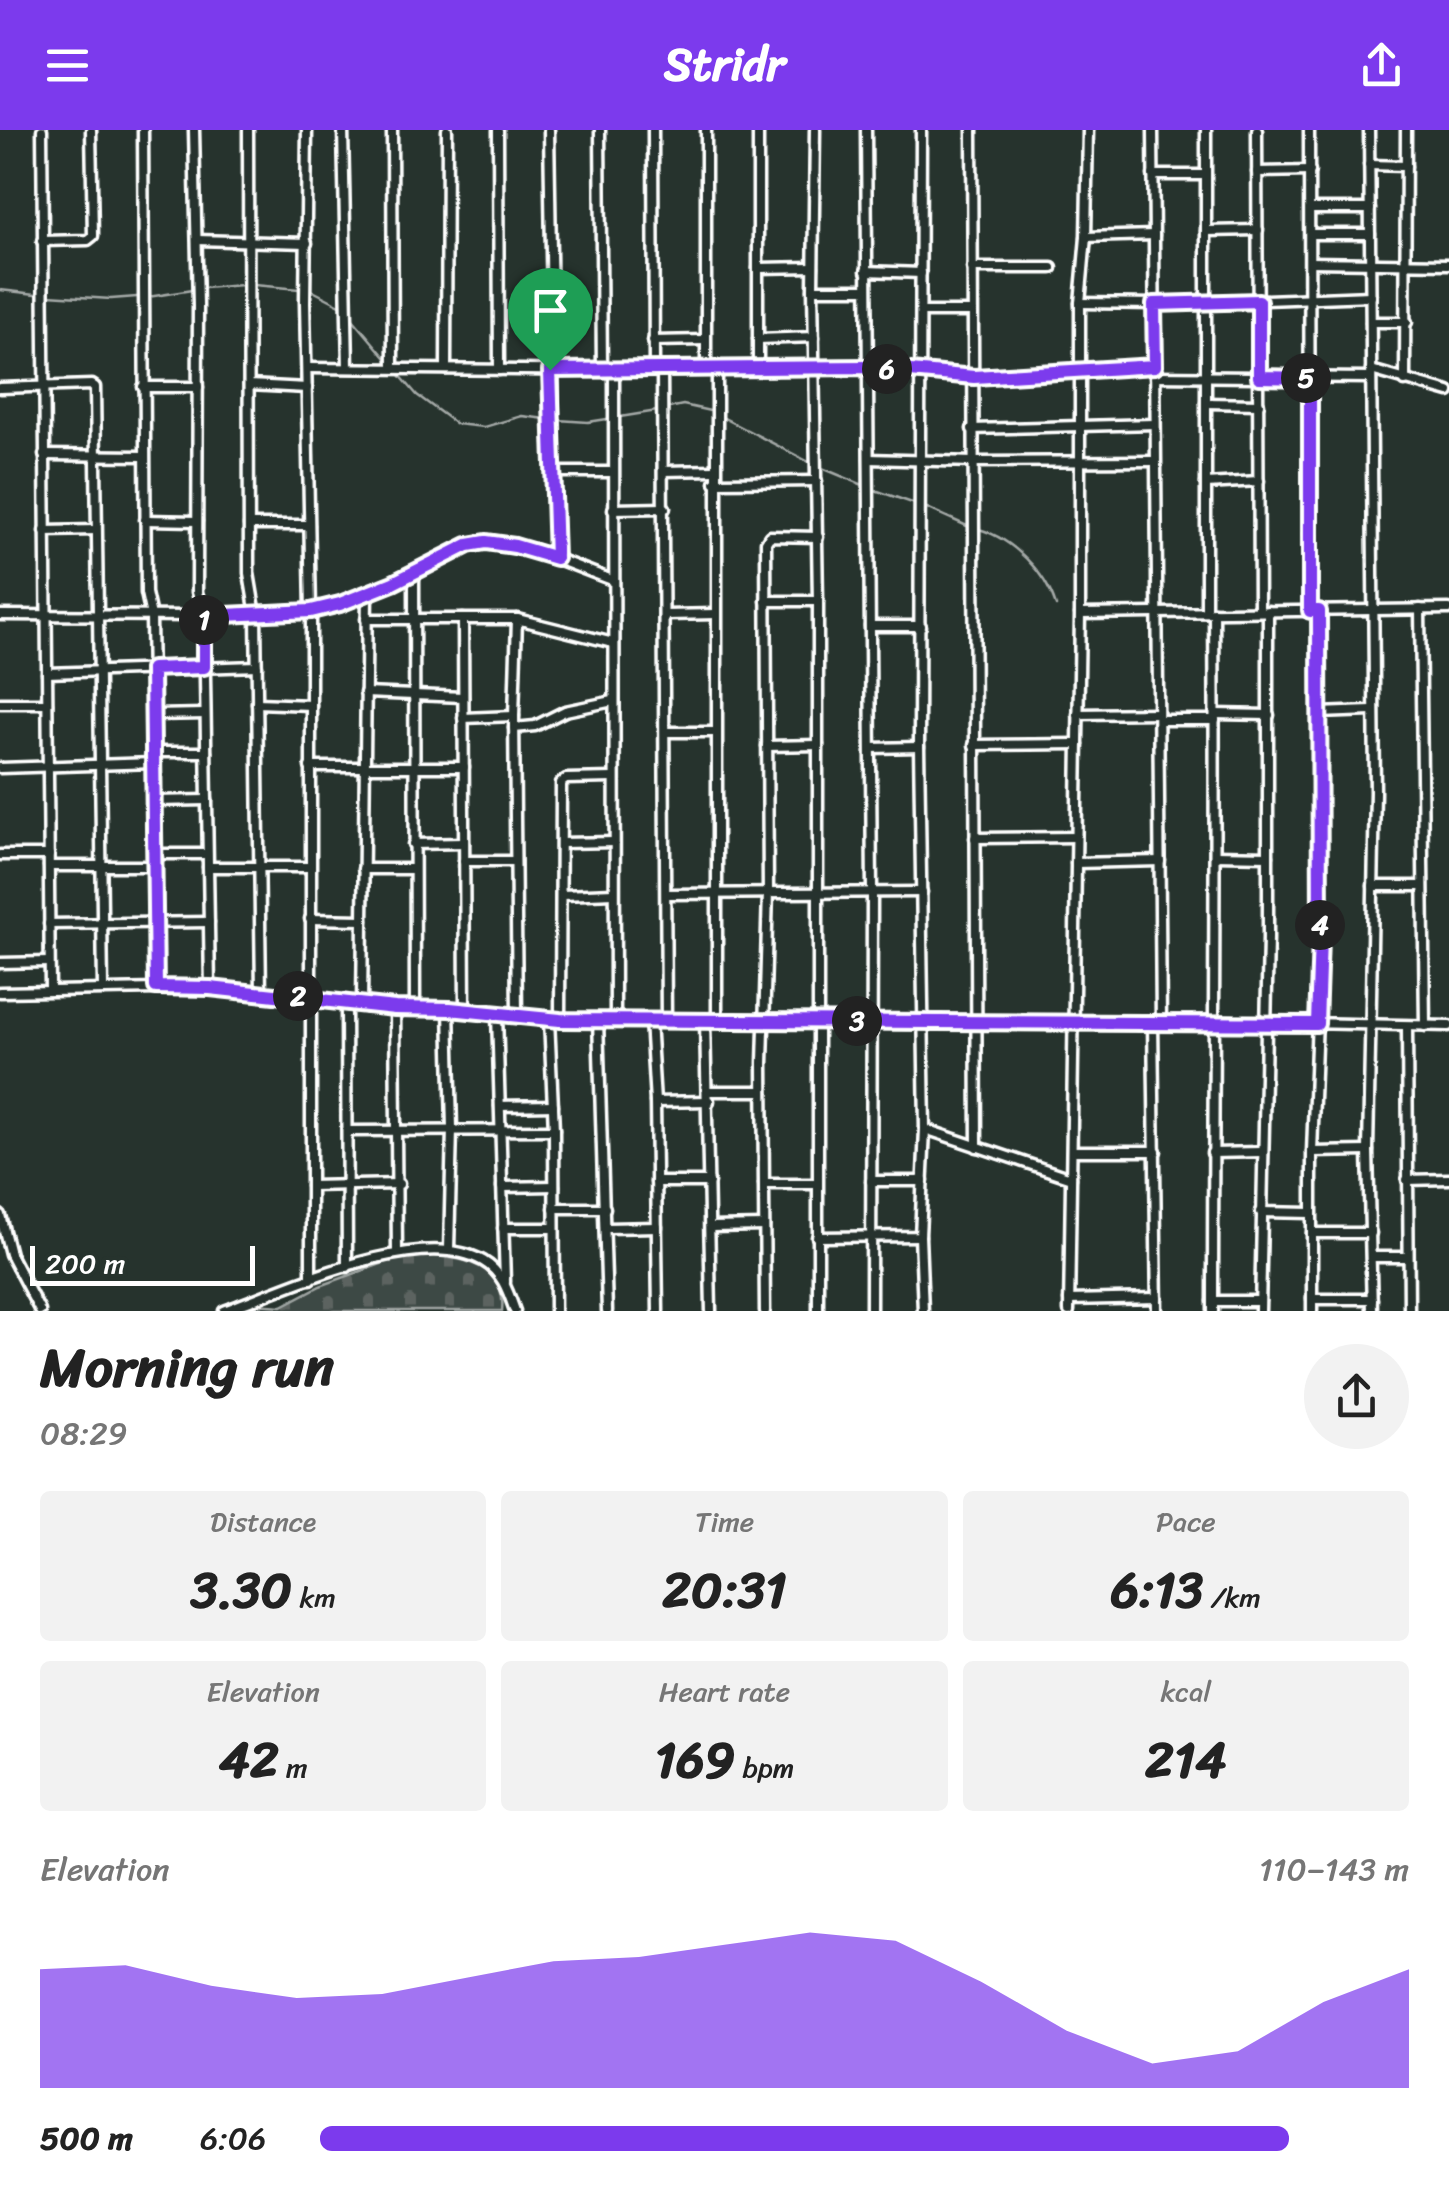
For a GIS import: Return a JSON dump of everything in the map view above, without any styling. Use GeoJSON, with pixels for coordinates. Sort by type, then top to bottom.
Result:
{"type":"FeatureCollection","features":[{"type":"Feature","properties":{"kind":"street"},"geometry":{"type":"LineString","coordinates":[[42,130],[50,989]]}},
{"type":"Feature","properties":{"kind":"street"},"geometry":{"type":"LineString","coordinates":[[42,241],[88,240],[94,236],[91,130]]}},
{"type":"Feature","properties":{"kind":"street"},"geometry":{"type":"LineString","coordinates":[[143,130],[146,592],[152,616],[156,987]]}},
{"type":"Feature","properties":{"kind":"street"},"geometry":{"type":"LineString","coordinates":[[194,130],[197,592],[204,616],[210,988]]}},
{"type":"Feature","properties":{"kind":"street"},"geometry":{"type":"LineString","coordinates":[[248,130],[249,573],[256,615],[261,993]]}},
{"type":"Feature","properties":{"kind":"street"},"geometry":{"type":"LineString","coordinates":[[307,130],[311,1279]]}},
{"type":"Feature","properties":{"kind":"street"},"geometry":{"type":"LineString","coordinates":[[343,130],[348,367]]}},
{"type":"Feature","properties":{"kind":"street"},"geometry":{"type":"LineString","coordinates":[[392,130],[394,368]]}},
{"type":"Feature","properties":{"kind":"street"},"geometry":{"type":"LineString","coordinates":[[446,369],[447,130]]}},
{"type":"Feature","properties":{"kind":"street"},"geometry":{"type":"LineString","coordinates":[[498,130],[499,370]]}},
{"type":"Feature","properties":{"kind":"street"},"geometry":{"type":"LineString","coordinates":[[549,130],[556,558]]}},
{"type":"Feature","properties":{"kind":"street"},"geometry":{"type":"LineString","coordinates":[[600,130],[602,370]]}},
{"type":"Feature","properties":{"kind":"street"},"geometry":{"type":"LineString","coordinates":[[653,130],[653,341],[664,470],[666,1020]]}},
{"type":"Feature","properties":{"kind":"street"},"geometry":{"type":"LineString","coordinates":[[706,130],[706,367]]}},
{"type":"Feature","properties":{"kind":"street"},"geometry":{"type":"LineString","coordinates":[[758,130],[758,367]]}},
{"type":"Feature","properties":{"kind":"street"},"geometry":{"type":"LineString","coordinates":[[814,130],[818,1311]]}},
{"type":"Feature","properties":{"kind":"street"},"geometry":{"type":"LineString","coordinates":[[866,130],[871,1311]]}},
{"type":"Feature","properties":{"kind":"street"},"geometry":{"type":"LineString","coordinates":[[921,130],[919,747],[926,1129],[920,1236],[923,1311]]}},
{"type":"Feature","properties":{"kind":"street"},"geometry":{"type":"LineString","coordinates":[[972,130],[977,1148]]}},
{"type":"Feature","properties":{"kind":"street"},"geometry":{"type":"LineString","coordinates":[[1069,1311],[1080,614],[1080,303],[1088,130]]}},
{"type":"Feature","properties":{"kind":"street"},"geometry":{"type":"LineString","coordinates":[[1154,130],[1160,862],[1157,1311]]}},
{"type":"Feature","properties":{"kind":"street"},"geometry":{"type":"LineString","coordinates":[[1206,130],[1206,484],[1216,856],[1213,1306],[1260,1306],[1269,715],[1259,482],[1257,130]]}},
{"type":"Feature","properties":{"kind":"street"},"geometry":{"type":"LineString","coordinates":[[1309,130],[1320,938],[1312,1152],[1312,1311]]}},
{"type":"Feature","properties":{"kind":"street"},"geometry":{"type":"LineString","coordinates":[[1369,130],[1373,886],[1368,1152],[1372,1311]]}},
{"type":"Feature","properties":{"kind":"street"},"geometry":{"type":"LineString","coordinates":[[1405,381],[1406,130]]}},
{"type":"Feature","properties":{"kind":"street"},"geometry":{"type":"LineString","coordinates":[[1369,165],[1406,166]]}},
{"type":"Feature","properties":{"kind":"street"},"geometry":{"type":"LineString","coordinates":[[1258,172],[1310,171]]}},
{"type":"Feature","properties":{"kind":"street"},"geometry":{"type":"LineString","coordinates":[[1153,175],[1206,175]]}},
{"type":"Feature","properties":{"kind":"street"},"geometry":{"type":"LineString","coordinates":[[1310,209],[1370,209]]}},
{"type":"Feature","properties":{"kind":"street"},"geometry":{"type":"LineString","coordinates":[[1206,231],[1258,230]]}},
{"type":"Feature","properties":{"kind":"street"},"geometry":{"type":"LineString","coordinates":[[1310,234],[1370,234]]}},
{"type":"Feature","properties":{"kind":"street"},"geometry":{"type":"LineString","coordinates":[[1086,236],[1154,235]]}},
{"type":"Feature","properties":{"kind":"street"},"geometry":{"type":"LineString","coordinates":[[197,240],[306,242]]}},
{"type":"Feature","properties":{"kind":"street"},"geometry":{"type":"LineString","coordinates":[[1310,262],[1449,264]]}},
{"type":"Feature","properties":{"kind":"street"},"geometry":{"type":"LineString","coordinates":[[758,268],[813,267]]}},
{"type":"Feature","properties":{"kind":"street"},"geometry":{"type":"LineString","coordinates":[[972,268],[1052,268]]}},
{"type":"Feature","properties":{"kind":"street"},"geometry":{"type":"LineString","coordinates":[[866,271],[921,273]]}},
{"type":"Feature","properties":{"kind":"street"},"geometry":{"type":"LineString","coordinates":[[813,290],[866,289]]}},
{"type":"Feature","properties":{"kind":"street"},"geometry":{"type":"LineString","coordinates":[[1080,303],[1370,296]]}},
{"type":"Feature","properties":{"kind":"street"},"geometry":{"type":"LineString","coordinates":[[921,312],[972,312]]}},
{"type":"Feature","properties":{"kind":"street"},"geometry":{"type":"LineString","coordinates":[[1371,322],[1406,322]]}},
{"type":"Feature","properties":{"kind":"street"},"geometry":{"type":"LineString","coordinates":[[758,339],[814,337]]}},
{"type":"Feature","properties":{"kind":"street"},"geometry":{"type":"LineString","coordinates":[[653,341],[705,340]]}},
{"type":"Feature","properties":{"kind":"street"},"geometry":{"type":"LineString","coordinates":[[716,367],[717,1020]]}},
{"type":"Feature","properties":{"kind":"street"},"geometry":{"type":"LineString","coordinates":[[307,368],[868,367],[974,377],[1081,370],[1310,378],[1371,374],[1449,392]]}},
{"type":"Feature","properties":{"kind":"street"},"geometry":{"type":"LineString","coordinates":[[614,370],[615,1020]]}},
{"type":"Feature","properties":{"kind":"street"},"geometry":{"type":"LineString","coordinates":[[248,386],[307,388]]}},
{"type":"Feature","properties":{"kind":"street"},"geometry":{"type":"LineString","coordinates":[[143,387],[198,387]]}},
{"type":"Feature","properties":{"kind":"street"},"geometry":{"type":"LineString","coordinates":[[0,388],[96,388],[103,988]]}},
{"type":"Feature","properties":{"kind":"street"},"geometry":{"type":"LineString","coordinates":[[1206,403],[1259,404]]}},
{"type":"Feature","properties":{"kind":"street"},"geometry":{"type":"LineString","coordinates":[[972,429],[1155,424]]}},
{"type":"Feature","properties":{"kind":"street"},"geometry":{"type":"LineString","coordinates":[[44,455],[144,456]]}},
{"type":"Feature","properties":{"kind":"street"},"geometry":{"type":"LineString","coordinates":[[869,459],[1155,461]]}},
{"type":"Feature","properties":{"kind":"street"},"geometry":{"type":"LineString","coordinates":[[664,470],[715,470]]}},
{"type":"Feature","properties":{"kind":"street"},"geometry":{"type":"LineString","coordinates":[[553,472],[613,472]]}},
{"type":"Feature","properties":{"kind":"street"},"geometry":{"type":"LineString","coordinates":[[715,482],[817,481]]}},
{"type":"Feature","properties":{"kind":"street"},"geometry":{"type":"LineString","coordinates":[[1206,484],[1259,482]]}},
{"type":"Feature","properties":{"kind":"street"},"geometry":{"type":"LineString","coordinates":[[613,509],[664,508]]}},
{"type":"Feature","properties":{"kind":"street"},"geometry":{"type":"LineString","coordinates":[[145,520],[198,521]]}},
{"type":"Feature","properties":{"kind":"street"},"geometry":{"type":"LineString","coordinates":[[249,525],[310,525]]}},
{"type":"Feature","properties":{"kind":"street"},"geometry":{"type":"LineString","coordinates":[[45,530],[96,530]]}},
{"type":"Feature","properties":{"kind":"street"},"geometry":{"type":"LineString","coordinates":[[766,1311],[763,1091],[768,892],[767,538],[818,537]]}},
{"type":"Feature","properties":{"kind":"street"},"geometry":{"type":"LineString","coordinates":[[0,615],[204,616],[311,611],[366,594],[468,545],[486,542],[556,558],[612,580]]}},
{"type":"Feature","properties":{"kind":"street"},"geometry":{"type":"LineString","coordinates":[[414,573],[415,1008]]}},
{"type":"Feature","properties":{"kind":"street"},"geometry":{"type":"LineString","coordinates":[[362,1004],[366,594]]}},
{"type":"Feature","properties":{"kind":"street"},"geometry":{"type":"LineString","coordinates":[[766,602],[818,602]]}},
{"type":"Feature","properties":{"kind":"street"},"geometry":{"type":"LineString","coordinates":[[1420,609],[1425,1026]]}},
{"type":"Feature","properties":{"kind":"street"},"geometry":{"type":"LineString","coordinates":[[1080,614],[1449,609]]}},
{"type":"Feature","properties":{"kind":"street"},"geometry":{"type":"LineString","coordinates":[[666,615],[716,614]]}},
{"type":"Feature","properties":{"kind":"street"},"geometry":{"type":"LineString","coordinates":[[366,619],[517,619],[613,643]]}},
{"type":"Feature","properties":{"kind":"street"},"geometry":{"type":"LineString","coordinates":[[462,619],[465,1010]]}},
{"type":"Feature","properties":{"kind":"street"},"geometry":{"type":"LineString","coordinates":[[517,619],[517,1016]]}},
{"type":"Feature","properties":{"kind":"street"},"geometry":{"type":"LineString","coordinates":[[870,626],[921,626]]}},
{"type":"Feature","properties":{"kind":"street"},"geometry":{"type":"LineString","coordinates":[[47,674],[257,666]]}},
{"type":"Feature","properties":{"kind":"street"},"geometry":{"type":"LineString","coordinates":[[365,694],[463,697]]}},
{"type":"Feature","properties":{"kind":"street"},"geometry":{"type":"LineString","coordinates":[[514,728],[534,726],[578,707],[613,701]]}},
{"type":"Feature","properties":{"kind":"street"},"geometry":{"type":"LineString","coordinates":[[0,703],[47,703]]}},
{"type":"Feature","properties":{"kind":"street"},"geometry":{"type":"LineString","coordinates":[[257,703],[310,705]]}},
{"type":"Feature","properties":{"kind":"street"},"geometry":{"type":"LineString","coordinates":[[1319,713],[1372,711]]}},
{"type":"Feature","properties":{"kind":"street"},"geometry":{"type":"LineString","coordinates":[[153,715],[205,714]]}},
{"type":"Feature","properties":{"kind":"street"},"geometry":{"type":"LineString","coordinates":[[1078,714],[1269,715]]}},
{"type":"Feature","properties":{"kind":"street"},"geometry":{"type":"LineString","coordinates":[[463,718],[514,716]]}},
{"type":"Feature","properties":{"kind":"street"},"geometry":{"type":"LineString","coordinates":[[667,732],[716,732]]}},
{"type":"Feature","properties":{"kind":"street"},"geometry":{"type":"LineString","coordinates":[[974,746],[1078,744]]}},
{"type":"Feature","properties":{"kind":"street"},"geometry":{"type":"LineString","coordinates":[[767,746],[818,745]]}},
{"type":"Feature","properties":{"kind":"street"},"geometry":{"type":"LineString","coordinates":[[871,748],[919,747]]}},
{"type":"Feature","properties":{"kind":"street"},"geometry":{"type":"LineString","coordinates":[[154,752],[206,752]]}},
{"type":"Feature","properties":{"kind":"street"},"geometry":{"type":"LineString","coordinates":[[0,768],[154,763]]}},
{"type":"Feature","properties":{"kind":"street"},"geometry":{"type":"LineString","coordinates":[[310,767],[464,767]]}},
{"type":"Feature","properties":{"kind":"street"},"geometry":{"type":"LineString","coordinates":[[560,1020],[564,780],[613,778]]}},
{"type":"Feature","properties":{"kind":"street"},"geometry":{"type":"LineString","coordinates":[[154,801],[207,800]]}},
{"type":"Feature","properties":{"kind":"street"},"geometry":{"type":"LineString","coordinates":[[975,838],[1076,837]]}},
{"type":"Feature","properties":{"kind":"street"},"geometry":{"type":"LineString","coordinates":[[562,842],[614,842]]}},
{"type":"Feature","properties":{"kind":"street"},"geometry":{"type":"LineString","coordinates":[[413,844],[464,843]]}},
{"type":"Feature","properties":{"kind":"street"},"geometry":{"type":"LineString","coordinates":[[154,854],[208,854]]}},
{"type":"Feature","properties":{"kind":"street"},"geometry":{"type":"LineString","coordinates":[[0,855],[48,855]]}},
{"type":"Feature","properties":{"kind":"street"},"geometry":{"type":"LineString","coordinates":[[1216,856],[1268,856]]}},
{"type":"Feature","properties":{"kind":"street"},"geometry":{"type":"LineString","coordinates":[[464,860],[514,861]]}},
{"type":"Feature","properties":{"kind":"street"},"geometry":{"type":"LineString","coordinates":[[1076,863],[1160,862]]}},
{"type":"Feature","properties":{"kind":"street"},"geometry":{"type":"LineString","coordinates":[[49,866],[155,866]]}},
{"type":"Feature","properties":{"kind":"street"},"geometry":{"type":"LineString","coordinates":[[208,867],[310,868]]}},
{"type":"Feature","properties":{"kind":"street"},"geometry":{"type":"LineString","coordinates":[[363,869],[413,869]]}},
{"type":"Feature","properties":{"kind":"street"},"geometry":{"type":"LineString","coordinates":[[1373,886],[1422,886]]}},
{"type":"Feature","properties":{"kind":"street"},"geometry":{"type":"LineString","coordinates":[[666,894],[922,892]]}},
{"type":"Feature","properties":{"kind":"street"},"geometry":{"type":"LineString","coordinates":[[562,894],[614,893]]}},
{"type":"Feature","properties":{"kind":"street"},"geometry":{"type":"LineString","coordinates":[[310,919],[363,920]]}},
{"type":"Feature","properties":{"kind":"street"},"geometry":{"type":"LineString","coordinates":[[50,924],[209,922]]}},
{"type":"Feature","properties":{"kind":"street"},"geometry":{"type":"LineString","coordinates":[[0,964],[50,962]]}},
{"type":"Feature","properties":{"kind":"street"},"geometry":{"type":"LineString","coordinates":[[0,992],[210,988],[395,1008],[465,1010],[560,1020],[974,1024],[1212,1021],[1449,1026]]}},
{"type":"Feature","properties":{"kind":"street"},"geometry":{"type":"LineString","coordinates":[[346,1001],[348,1267]]}},
{"type":"Feature","properties":{"kind":"street"},"geometry":{"type":"LineString","coordinates":[[395,1008],[398,1252]]}},
{"type":"Feature","properties":{"kind":"street"},"geometry":{"type":"LineString","coordinates":[[449,1249],[450,1009]]}},
{"type":"Feature","properties":{"kind":"street"},"geometry":{"type":"LineString","coordinates":[[497,1014],[505,1282],[515,1311]]}},
{"type":"Feature","properties":{"kind":"street"},"geometry":{"type":"LineString","coordinates":[[548,1019],[554,1130],[555,1311]]}},
{"type":"Feature","properties":{"kind":"street"},"geometry":{"type":"LineString","coordinates":[[598,1020],[607,1311]]}},
{"type":"Feature","properties":{"kind":"street"},"geometry":{"type":"LineString","coordinates":[[650,1020],[658,1311]]}},
{"type":"Feature","properties":{"kind":"street"},"geometry":{"type":"LineString","coordinates":[[705,1020],[711,1311]]}},
{"type":"Feature","properties":{"kind":"street"},"geometry":{"type":"LineString","coordinates":[[1407,1026],[1409,1311]]}},
{"type":"Feature","properties":{"kind":"street"},"geometry":{"type":"LineString","coordinates":[[655,1102],[763,1091]]}},
{"type":"Feature","properties":{"kind":"street"},"geometry":{"type":"LineString","coordinates":[[500,1106],[553,1104]]}},
{"type":"Feature","properties":{"kind":"street"},"geometry":{"type":"LineString","coordinates":[[926,1129],[1071,1178]]}},
{"type":"Feature","properties":{"kind":"street"},"geometry":{"type":"LineString","coordinates":[[347,1131],[554,1130]]}},
{"type":"Feature","properties":{"kind":"street"},"geometry":{"type":"LineString","coordinates":[[1073,1151],[1156,1152]]}},
{"type":"Feature","properties":{"kind":"street"},"geometry":{"type":"LineString","coordinates":[[1212,1153],[1262,1152]]}},
{"type":"Feature","properties":{"kind":"street"},"geometry":{"type":"LineString","coordinates":[[1312,1152],[1368,1152]]}},
{"type":"Feature","properties":{"kind":"street"},"geometry":{"type":"LineString","coordinates":[[1407,1180],[1449,1179]]}},
{"type":"Feature","properties":{"kind":"street"},"geometry":{"type":"LineString","coordinates":[[871,1180],[923,1180]]}},
{"type":"Feature","properties":{"kind":"street"},"geometry":{"type":"LineString","coordinates":[[656,1182],[709,1182]]}},
{"type":"Feature","properties":{"kind":"street"},"geometry":{"type":"LineString","coordinates":[[311,1186],[399,1184]]}},
{"type":"Feature","properties":{"kind":"street"},"geometry":{"type":"LineString","coordinates":[[764,1184],[817,1184]]}},
{"type":"Feature","properties":{"kind":"street"},"geometry":{"type":"LineString","coordinates":[[502,1187],[554,1186]]}},
{"type":"Feature","properties":{"kind":"street"},"geometry":{"type":"LineString","coordinates":[[554,1208],[606,1208]]}},
{"type":"Feature","properties":{"kind":"street"},"geometry":{"type":"LineString","coordinates":[[1261,1212],[1311,1212]]}},
{"type":"Feature","properties":{"kind":"street"},"geometry":{"type":"LineString","coordinates":[[0,1214],[10,1254],[40,1311]]}},
{"type":"Feature","properties":{"kind":"street"},"geometry":{"type":"LineString","coordinates":[[711,1226],[764,1226]]}},
{"type":"Feature","properties":{"kind":"street"},"geometry":{"type":"LineString","coordinates":[[606,1228],[656,1227]]}},
{"type":"Feature","properties":{"kind":"street"},"geometry":{"type":"LineString","coordinates":[[503,1228],[554,1228]]}},
{"type":"Feature","properties":{"kind":"street"},"geometry":{"type":"LineString","coordinates":[[1312,1234],[1371,1233]]}},
{"type":"Feature","properties":{"kind":"street"},"geometry":{"type":"LineString","coordinates":[[817,1238],[920,1236]]}},
{"type":"Feature","properties":{"kind":"street"},"geometry":{"type":"LineString","coordinates":[[224,1311],[398,1252],[449,1249],[484,1261],[505,1282]]}},
{"type":"Feature","properties":{"kind":"street"},"geometry":{"type":"LineString","coordinates":[[1372,1257],[1408,1257]]}},
{"type":"Feature","properties":{"kind":"street"},"geometry":{"type":"LineString","coordinates":[[1069,1300],[1157,1298]]}},
{"type":"Feature","properties":{"kind":"street"},"geometry":{"type":"LineString","coordinates":[[1312,1299],[1372,1299]]}},
{"type":"Feature","properties":{"kind":"green space"},"geometry":{"type":"Polygon","coordinates":[[[406,1255],[455,1258],[484,1270],[495,1279],[502,1311],[238,1311],[255,1304],[282,1306],[320,1286],[406,1255]]]}},
{"type":"Feature","properties":{"kind":"waterway"},"geometry":{"type":"LineString","coordinates":[[204,288],[242,285]]}},
{"type":"Feature","properties":{"kind":"waterway"},"geometry":{"type":"LineString","coordinates":[[254,285],[299,289]]}},
{"type":"Feature","properties":{"kind":"waterway"},"geometry":{"type":"LineString","coordinates":[[0,290],[36,294]]}},
{"type":"Feature","properties":{"kind":"waterway"},"geometry":{"type":"LineString","coordinates":[[148,297],[192,290]]}},
{"type":"Feature","properties":{"kind":"waterway"},"geometry":{"type":"LineString","coordinates":[[311,290],[342,306]]}},
{"type":"Feature","properties":{"kind":"waterway"},"geometry":{"type":"LineString","coordinates":[[48,295],[137,297]]}},
{"type":"Feature","properties":{"kind":"waterway"},"geometry":{"type":"LineString","coordinates":[[353,319],[390,363]]}},
{"type":"Feature","properties":{"kind":"waterway"},"geometry":{"type":"LineString","coordinates":[[399,374],[417,395],[456,424],[484,427],[522,416],[546,419]]}},
{"type":"Feature","properties":{"kind":"waterway"},"geometry":{"type":"LineString","coordinates":[[669,408],[683,405],[710,411]]}},
{"type":"Feature","properties":{"kind":"waterway"},"geometry":{"type":"LineString","coordinates":[[620,417],[657,411]]}},
{"type":"Feature","properties":{"kind":"waterway"},"geometry":{"type":"LineString","coordinates":[[722,417],[811,463]]}},
{"type":"Feature","properties":{"kind":"waterway"},"geometry":{"type":"LineString","coordinates":[[558,420],[607,419]]}},
{"type":"Feature","properties":{"kind":"waterway"},"geometry":{"type":"LineString","coordinates":[[822,468],[863,485]]}},
{"type":"Feature","properties":{"kind":"waterway"},"geometry":{"type":"LineString","coordinates":[[875,490],[915,504]]}},
{"type":"Feature","properties":{"kind":"waterway"},"geometry":{"type":"LineString","coordinates":[[927,508],[967,526]]}},
{"type":"Feature","properties":{"kind":"waterway"},"geometry":{"type":"LineString","coordinates":[[979,529],[1016,549],[1045,581],[1056,606]]}},
{"type":"Feature","properties":{"kind":"route"},"geometry":{"type":"LineString","coordinates":[[1259,301],[1259,377],[1310,378],[1310,611],[1319,611],[1317,1024],[560,1020],[395,1008],[210,988],[156,987],[152,669],[204,667],[204,616],[311,611],[340,604],[393,583],[468,545],[486,542],[556,558],[550,370],[868,367],[974,377],[1155,366],[1154,304],[1259,301]]}}]}
